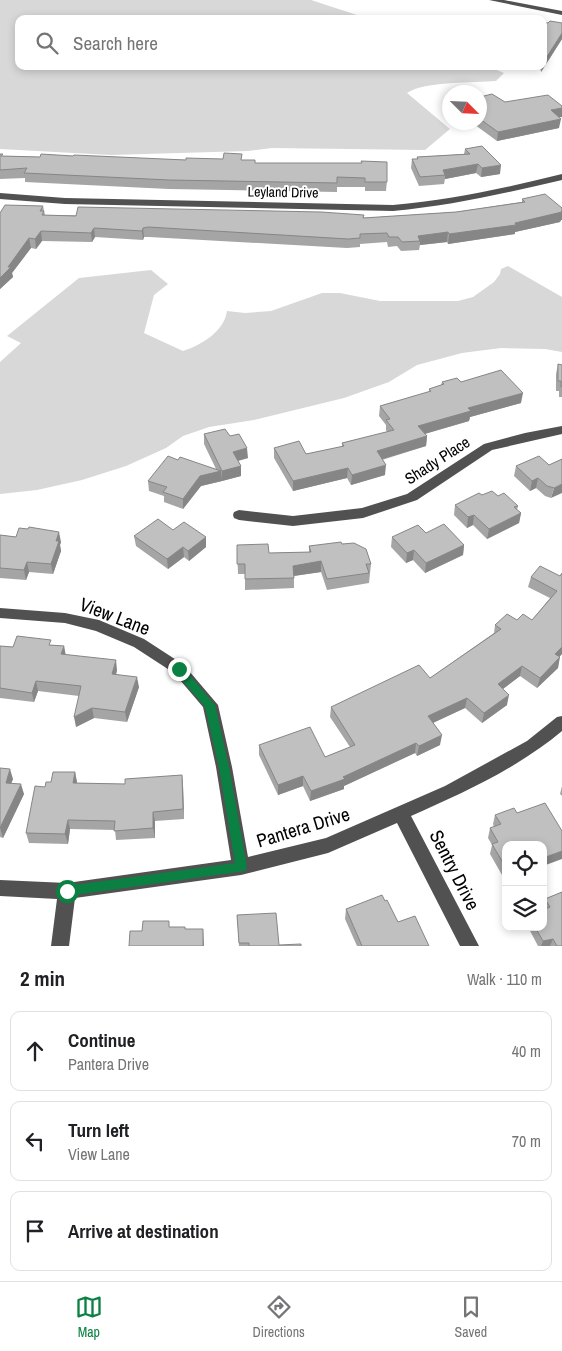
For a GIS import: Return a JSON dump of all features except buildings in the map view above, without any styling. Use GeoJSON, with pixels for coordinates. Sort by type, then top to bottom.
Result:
{"type":"FeatureCollection","features":[{"type":"Feature","properties":{"kind":"street"},"geometry":{"type":"LineString","coordinates":[[493,0],[562,13]]}},
{"type":"Feature","properties":{"kind":"street","name":"Leyland Drive"},"geometry":{"type":"LineString","coordinates":[[0,196],[65,201],[393,208],[440,204],[562,177]]}},
{"type":"Feature","properties":{"kind":"street","name":"Shady Place"},"geometry":{"type":"LineString","coordinates":[[240,515],[293,521],[363,513],[412,497],[488,447],[562,430]]}},
{"type":"Feature","properties":{"kind":"street","name":"View Lane"},"geometry":{"type":"LineString","coordinates":[[0,613],[65,618],[99,626],[140,643],[179,669],[210,705],[224,767],[241,867]]}},
{"type":"Feature","properties":{"kind":"street","name":"Pantera Drive"},"geometry":{"type":"LineString","coordinates":[[0,888],[67,891],[241,867],[328,845],[451,791],[533,746],[562,722]]}},
{"type":"Feature","properties":{"kind":"street","name":"Sentry Drive"},"geometry":{"type":"LineString","coordinates":[[402,814],[470,946]]}},
{"type":"Feature","properties":{"kind":"street"},"geometry":{"type":"LineString","coordinates":[[60,946],[67,891]]}},
{"type":"Feature","properties":{"kind":"shaded area"},"geometry":{"type":"Polygon","coordinates":[[[0,0],[311,0],[357,15],[15,15],[15,70],[497,70],[504,73],[496,81],[437,84],[415,89],[407,93],[442,122],[442,130],[449,130],[425,150],[272,148],[248,151],[111,155],[0,149],[0,0]]]}},
{"type":"Feature","properties":{"kind":"shaded area"},"geometry":{"type":"Polygon","coordinates":[[[508,266],[562,297],[562,352],[545,349],[501,348],[462,353],[417,365],[389,382],[344,398],[254,420],[209,427],[183,436],[166,448],[126,466],[82,480],[37,490],[0,494],[0,362],[21,343],[7,336],[79,278],[151,270],[168,284],[154,295],[144,333],[183,351],[211,337],[225,319],[227,311],[245,313],[271,311],[322,293],[340,293],[380,301],[458,301],[473,297],[494,282],[501,269],[508,266]]]}},
{"type":"Feature","properties":{"kind":"route"},"geometry":{"type":"LineString","coordinates":[[67,891],[241,867],[224,767],[210,705],[179,669]]}}]}
